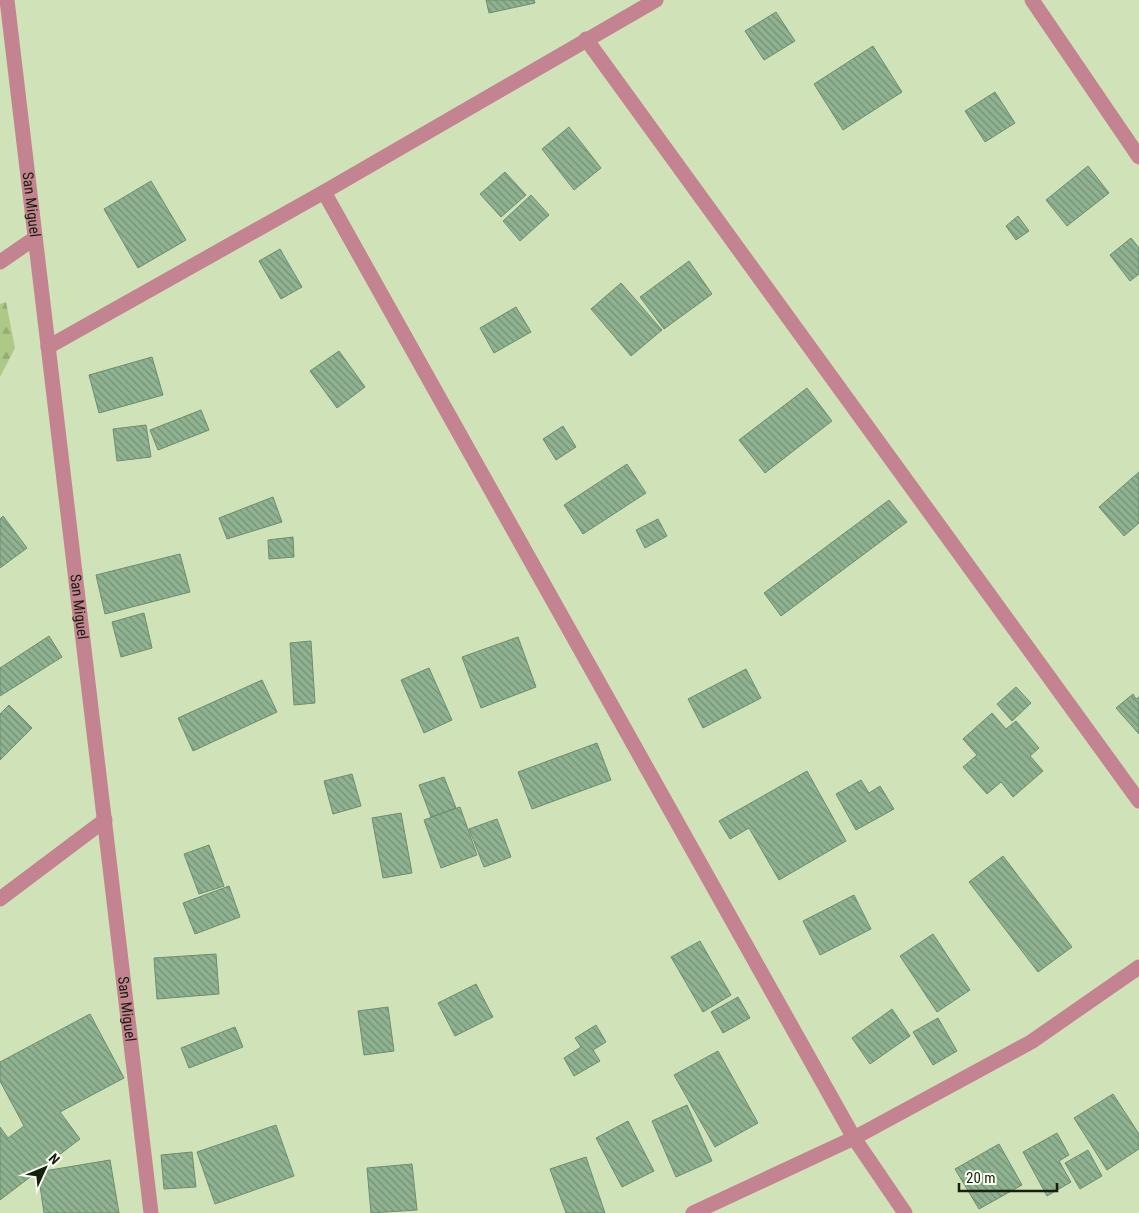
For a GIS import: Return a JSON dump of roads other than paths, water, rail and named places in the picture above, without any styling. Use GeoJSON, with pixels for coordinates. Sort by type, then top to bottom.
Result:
{"type":"FeatureCollection","features":[{"type":"Feature","properties":{"kind":"street","name":"San Miguel"},"geometry":{"type":"LineString","coordinates":[[7,0],[151,1213]]}},
{"type":"Feature","properties":{"kind":"street"},"geometry":{"type":"LineString","coordinates":[[48,347],[324,192],[586,38],[656,0]]}},
{"type":"Feature","properties":{"kind":"street"},"geometry":{"type":"LineString","coordinates":[[1032,0],[1139,157]]}},
{"type":"Feature","properties":{"kind":"street"},"geometry":{"type":"LineString","coordinates":[[0,2],[9,15]]}},
{"type":"Feature","properties":{"kind":"street"},"geometry":{"type":"LineString","coordinates":[[586,38],[1139,801]]}},
{"type":"Feature","properties":{"kind":"street"},"geometry":{"type":"LineString","coordinates":[[324,192],[854,1138],[905,1213]]}},
{"type":"Feature","properties":{"kind":"street"},"geometry":{"type":"LineString","coordinates":[[0,262],[35,238]]}},
{"type":"Feature","properties":{"kind":"street"},"geometry":{"type":"LineString","coordinates":[[0,899],[105,820]]}},
{"type":"Feature","properties":{"kind":"street"},"geometry":{"type":"LineString","coordinates":[[693,1213],[854,1138],[1031,1042],[1139,967]]}}]}
